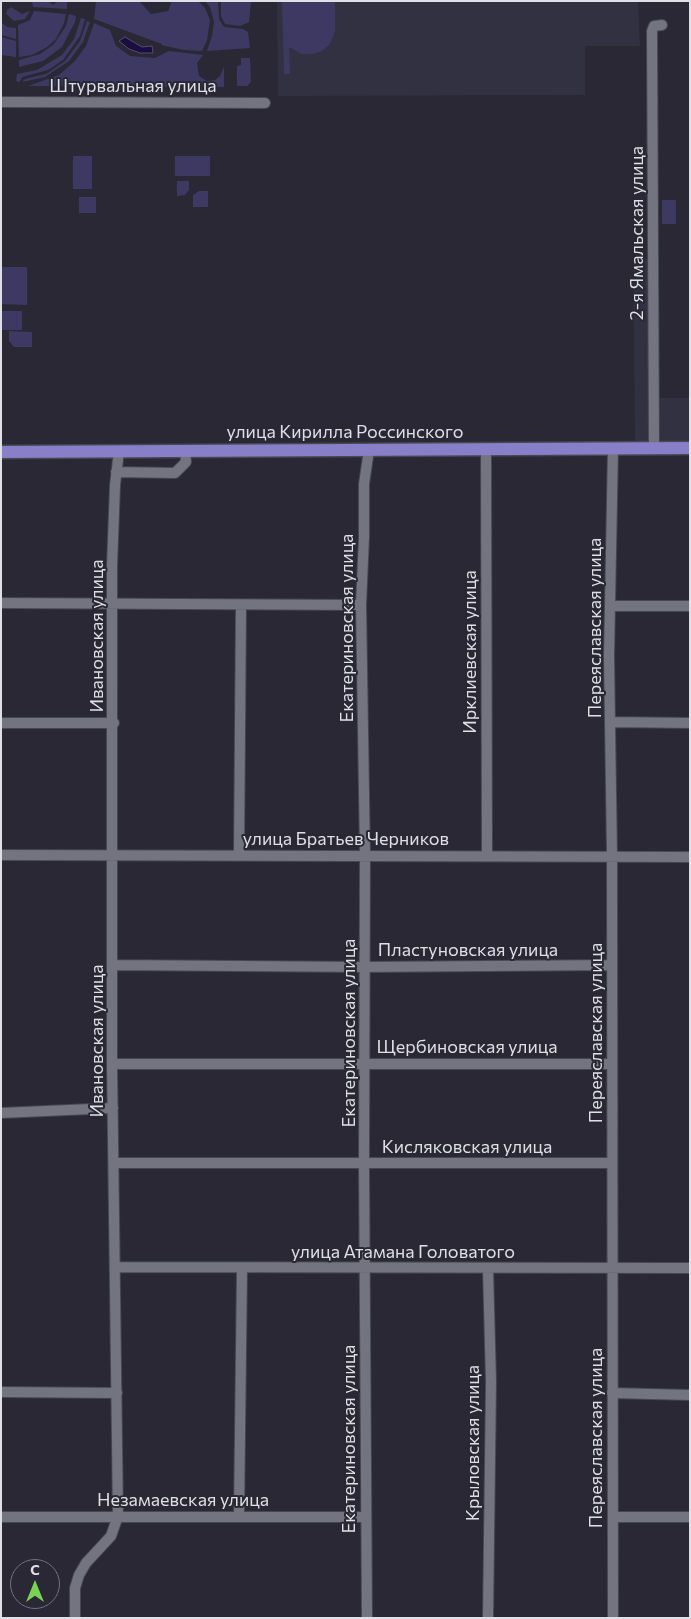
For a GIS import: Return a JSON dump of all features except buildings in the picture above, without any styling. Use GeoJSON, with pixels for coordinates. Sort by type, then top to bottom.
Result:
{"type":"FeatureCollection","features":[{"type":"Feature","properties":{"kind":"main road","name":"улица Кирилла Россинского"},"geometry":{"type":"LineString","coordinates":[[1,452],[690,448]]}},
{"type":"Feature","properties":{"kind":"street","name":"2-я Ямальская улица"},"geometry":{"type":"LineString","coordinates":[[654,448],[652,31],[654,26],[662,26]]}},
{"type":"Feature","properties":{"kind":"street","name":"Штурвальная улица"},"geometry":{"type":"LineString","coordinates":[[1,102],[265,103]]}},
{"type":"Feature","properties":{"kind":"street","name":"Переяславская улица"},"geometry":{"type":"LineString","coordinates":[[612,448],[610,606],[612,722],[611,1268],[613,1618]]}},
{"type":"Feature","properties":{"kind":"street","name":"Ирклиевская улица"},"geometry":{"type":"LineString","coordinates":[[486,449],[487,856]]}},
{"type":"Feature","properties":{"kind":"street","name":"Ивановская улица"},"geometry":{"type":"LineString","coordinates":[[75,1618],[78,1575],[86,1563],[111,1536],[118,1516],[112,1064],[112,854],[114,723],[113,516],[119,450]]}},
{"type":"Feature","properties":{"kind":"street"},"geometry":{"type":"LineString","coordinates":[[116,472],[175,473],[186,462],[185,450]]}},
{"type":"Feature","properties":{"kind":"street","name":"Екатериновская улица"},"geometry":{"type":"LineString","coordinates":[[367,1618],[364,1164],[366,967],[361,605],[364,484],[369,450]]}},
{"type":"Feature","properties":{"kind":"street"},"geometry":{"type":"LineString","coordinates":[[1,604],[361,605]]}},
{"type":"Feature","properties":{"kind":"street"},"geometry":{"type":"LineString","coordinates":[[239,854],[241,605]]}},
{"type":"Feature","properties":{"kind":"street"},"geometry":{"type":"LineString","coordinates":[[610,606],[690,606]]}},
{"type":"Feature","properties":{"kind":"street"},"geometry":{"type":"LineString","coordinates":[[612,722],[690,723]]}},
{"type":"Feature","properties":{"kind":"street"},"geometry":{"type":"LineString","coordinates":[[1,723],[114,723]]}},
{"type":"Feature","properties":{"kind":"street","name":"улица Братьев Черников"},"geometry":{"type":"LineString","coordinates":[[1,855],[239,854],[690,857]]}},
{"type":"Feature","properties":{"kind":"street","name":"Пластуновская улица"},"geometry":{"type":"LineString","coordinates":[[113,965],[366,967],[612,965]]}},
{"type":"Feature","properties":{"kind":"street","name":"Щербиновская улица"},"geometry":{"type":"LineString","coordinates":[[112,1064],[612,1064]]}},
{"type":"Feature","properties":{"kind":"street"},"geometry":{"type":"LineString","coordinates":[[1,1113],[113,1108]]}},
{"type":"Feature","properties":{"kind":"street","name":"Кисляковская улица"},"geometry":{"type":"LineString","coordinates":[[114,1163],[611,1163]]}},
{"type":"Feature","properties":{"kind":"street","name":"улица Атамана Головатого"},"geometry":{"type":"LineString","coordinates":[[116,1267],[365,1269],[690,1268]]}},
{"type":"Feature","properties":{"kind":"street"},"geometry":{"type":"LineString","coordinates":[[239,1515],[242,1268]]}},
{"type":"Feature","properties":{"kind":"street","name":"Крыловская улица"},"geometry":{"type":"LineString","coordinates":[[488,1269],[491,1382],[488,1618]]}},
{"type":"Feature","properties":{"kind":"street"},"geometry":{"type":"LineString","coordinates":[[1,1392],[117,1393]]}},
{"type":"Feature","properties":{"kind":"street"},"geometry":{"type":"LineString","coordinates":[[612,1393],[690,1395]]}},
{"type":"Feature","properties":{"kind":"street","name":"Незамаевская улица"},"geometry":{"type":"LineString","coordinates":[[1,1517],[239,1515],[366,1517]]}},
{"type":"Feature","properties":{"kind":"street"},"geometry":{"type":"LineString","coordinates":[[613,1517],[690,1517]]}},
{"type":"Feature","properties":{"kind":"shaded area"},"geometry":{"type":"Polygon","coordinates":[[[32,1],[48,1],[53,5],[58,1],[67,1],[67,9],[33,7],[32,1]]]}},
{"type":"Feature","properties":{"kind":"shaded area"},"geometry":{"type":"Polygon","coordinates":[[[96,1],[139,1],[151,14],[168,11],[172,1],[198,1],[205,8],[210,20],[207,40],[202,51],[184,50],[161,45],[94,19],[96,1]]]}},
{"type":"Feature","properties":{"kind":"shaded area"},"geometry":{"type":"Polygon","coordinates":[[[205,1],[218,1],[219,19],[224,27],[243,29],[248,32],[250,48],[207,51],[214,22],[210,7],[205,1]]]}},
{"type":"Feature","properties":{"kind":"shaded area"},"geometry":{"type":"Polygon","coordinates":[[[221,1],[251,1],[249,22],[240,26],[225,24],[221,16],[221,1]]]}},
{"type":"Feature","properties":{"kind":"shaded area"},"geometry":{"type":"Polygon","coordinates":[[[277,1],[638,1],[640,46],[585,46],[585,95],[278,96],[277,1]]]}},
{"type":"Feature","properties":{"kind":"shaded area"},"geometry":{"type":"Polygon","coordinates":[[[282,1],[335,1],[335,31],[330,44],[322,51],[313,54],[302,54],[289,47],[290,74],[284,74],[282,1]]]}},
{"type":"Feature","properties":{"kind":"shaded area"},"geometry":{"type":"Polygon","coordinates":[[[11,7],[22,14],[30,11],[25,19],[14,21],[6,14],[7,10],[11,7]]]}},
{"type":"Feature","properties":{"kind":"shaded area"},"geometry":{"type":"Polygon","coordinates":[[[34,11],[66,14],[64,23],[56,39],[47,47],[32,55],[19,57],[18,25],[30,20],[34,11]]]}},
{"type":"Feature","properties":{"kind":"shaded area"},"geometry":{"type":"Polygon","coordinates":[[[69,14],[76,16],[75,22],[62,47],[43,61],[19,67],[19,60],[40,54],[54,44],[66,26],[69,14]]]}},
{"type":"Feature","properties":{"kind":"shaded area"},"geometry":{"type":"Polygon","coordinates":[[[81,18],[85,19],[80,36],[63,60],[48,70],[22,77],[20,82],[16,81],[17,74],[37,70],[62,55],[74,39],[81,18]]]}},
{"type":"Feature","properties":{"kind":"shaded area"},"geometry":{"type":"Polygon","coordinates":[[[87,21],[90,22],[83,42],[69,61],[45,77],[22,82],[25,79],[46,74],[65,61],[80,41],[87,21]]]}},
{"type":"Feature","properties":{"kind":"shaded area"},"geometry":{"type":"Polygon","coordinates":[[[1,22],[7,27],[16,28],[16,39],[1,35],[1,22]]]}},
{"type":"Feature","properties":{"kind":"shaded area"},"geometry":{"type":"Polygon","coordinates":[[[94,23],[110,30],[116,46],[130,56],[155,58],[169,51],[203,55],[197,63],[199,76],[207,81],[215,80],[220,76],[224,67],[224,87],[28,86],[59,75],[75,61],[86,46],[94,23]]]}},
{"type":"Feature","properties":{"kind":"shaded area"},"geometry":{"type":"Polygon","coordinates":[[[1,37],[16,41],[16,57],[1,55],[1,37]]]}},
{"type":"Feature","properties":{"kind":"shaded area"},"geometry":{"type":"Polygon","coordinates":[[[125,37],[142,47],[152,46],[153,53],[140,53],[129,49],[119,41],[125,37]]]}},
{"type":"Feature","properties":{"kind":"shaded area"},"geometry":{"type":"Polygon","coordinates":[[[241,58],[250,58],[251,82],[247,86],[237,86],[237,66],[241,65],[241,58]]]}},
{"type":"Feature","properties":{"kind":"shaded area"},"geometry":{"type":"Polygon","coordinates":[[[73,156],[92,156],[92,189],[73,189],[73,156]]]}},
{"type":"Feature","properties":{"kind":"shaded area"},"geometry":{"type":"Polygon","coordinates":[[[175,156],[210,156],[210,176],[175,176],[175,156]]]}},
{"type":"Feature","properties":{"kind":"shaded area"},"geometry":{"type":"Polygon","coordinates":[[[177,181],[189,181],[189,190],[185,195],[177,196],[177,181]]]}},
{"type":"Feature","properties":{"kind":"shaded area"},"geometry":{"type":"Polygon","coordinates":[[[199,191],[208,191],[208,207],[193,207],[193,195],[199,191]]]}},
{"type":"Feature","properties":{"kind":"shaded area"},"geometry":{"type":"Polygon","coordinates":[[[79,197],[96,197],[96,213],[79,213],[79,197]]]}},
{"type":"Feature","properties":{"kind":"shaded area"},"geometry":{"type":"Polygon","coordinates":[[[662,200],[676,200],[676,224],[662,224],[662,200]]]}},
{"type":"Feature","properties":{"kind":"shaded area"},"geometry":{"type":"Polygon","coordinates":[[[633,259],[648,259],[650,398],[690,398],[690,443],[638,443],[635,440],[633,259]]]}},
{"type":"Feature","properties":{"kind":"shaded area"},"geometry":{"type":"Polygon","coordinates":[[[1,267],[27,267],[27,305],[1,304],[1,267]]]}},
{"type":"Feature","properties":{"kind":"shaded area"},"geometry":{"type":"Polygon","coordinates":[[[1,311],[22,311],[22,330],[1,330],[1,311]]]}},
{"type":"Feature","properties":{"kind":"shaded area"},"geometry":{"type":"Polygon","coordinates":[[[9,331],[32,332],[32,347],[14,347],[9,341],[9,331]]]}}]}
